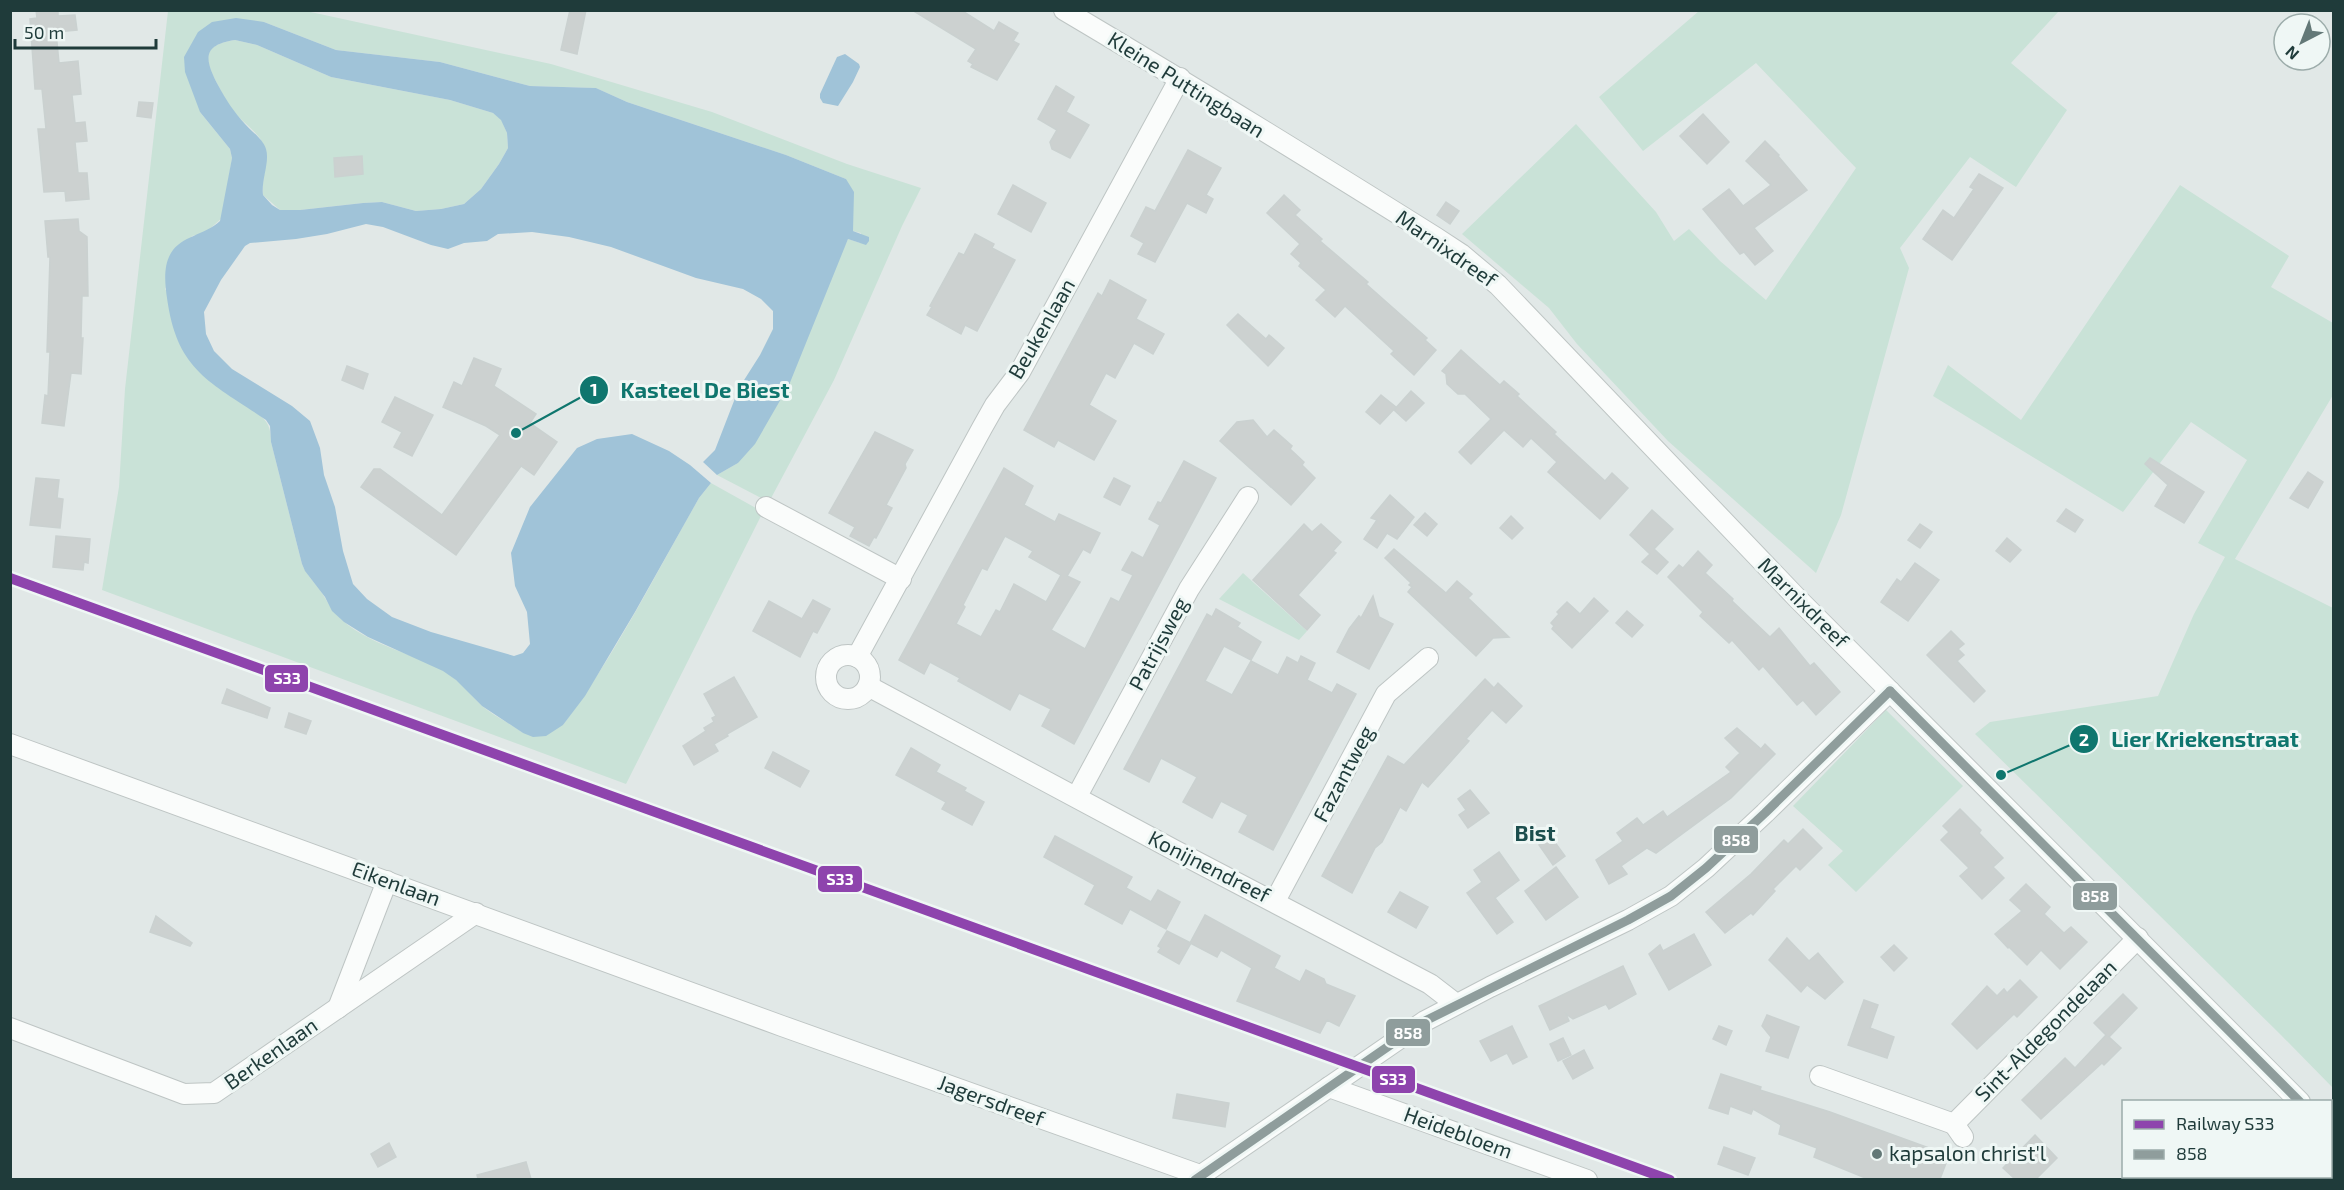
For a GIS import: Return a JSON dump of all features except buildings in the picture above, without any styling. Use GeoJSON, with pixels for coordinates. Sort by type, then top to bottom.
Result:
{"type":"FeatureCollection","features":[{"type":"Feature","properties":{"kind":"street","name":"Kleine Puttingbaan"},"geometry":{"type":"LineString","coordinates":[[1064,10],[1180,78],[1278,141]]}},
{"type":"Feature","properties":{"kind":"street","name":"Beukenlaan"},"geometry":{"type":"LineString","coordinates":[[857,657],[995,405],[1020,372],[1180,78]]}},
{"type":"Feature","properties":{"kind":"street","name":"Marnixdreef"},"geometry":{"type":"LineString","coordinates":[[1278,141],[1461,254],[1498,285],[1798,599],[2299,1100]]}},
{"type":"Feature","properties":{"kind":"street","name":"Patrijsweg"},"geometry":{"type":"LineString","coordinates":[[1077,796],[1190,589],[1248,496]]}},
{"type":"Feature","properties":{"kind":"street"},"geometry":{"type":"LineString","coordinates":[[766,507],[901,579]]}},
{"type":"Feature","properties":{"kind":"street"},"geometry":{"type":"LineString","coordinates":[[843,656],[857,657],[868,667],[870,674],[868,686],[865,692],[853,699],[840,697],[829,688],[826,675],[832,663],[843,656]]}},
{"type":"Feature","properties":{"kind":"street","name":"Fazantweg"},"geometry":{"type":"LineString","coordinates":[[1275,901],[1386,694],[1428,658]]}},
{"type":"Feature","properties":{"kind":"street","name":"Konijnendreef"},"geometry":{"type":"LineString","coordinates":[[868,686],[1430,984],[1456,1004]]}},
{"type":"Feature","properties":{"kind":"street"},"geometry":{"type":"LineString","coordinates":[[1197,1177],[1425,1022],[1456,1004],[1656,906],[1706,868],[1890,691]]}},
{"type":"Feature","properties":{"kind":"street","name":"Eikenlaan"},"geometry":{"type":"LineString","coordinates":[[10,744],[782,1026]]}},
{"type":"Feature","properties":{"kind":"street"},"geometry":{"type":"LineString","coordinates":[[338,1008],[387,881]]}},
{"type":"Feature","properties":{"kind":"street","name":"Berkenlaan"},"geometry":{"type":"LineString","coordinates":[[10,1028],[184,1094],[214,1093],[476,913]]}},
{"type":"Feature","properties":{"kind":"street","name":"Sint-Aldegondelaan"},"geometry":{"type":"LineString","coordinates":[[1820,1076],[1958,1130],[2138,938]]}},
{"type":"Feature","properties":{"kind":"street","name":"Jagersdreef"},"geometry":{"type":"LineString","coordinates":[[782,1026],[1197,1177]]}},
{"type":"Feature","properties":{"kind":"street","name":"Heidebloem"},"geometry":{"type":"LineString","coordinates":[[1329,1088],[1587,1179]]}},
{"type":"Feature","properties":{"kind":"green space"},"geometry":{"type":"Polygon","coordinates":[[[168,11],[306,11],[551,64],[712,112],[847,164],[921,188],[834,380],[769,502],[717,475],[738,463],[848,239],[860,243],[861,233],[853,231],[853,213],[846,179],[786,155],[627,102],[596,88],[530,86],[440,62],[336,50],[264,22],[198,32],[200,112],[230,149],[232,158],[222,218],[205,233],[192,236],[165,289],[268,425],[302,564],[335,613],[348,625],[378,642],[444,671],[486,709],[523,733],[563,725],[618,642],[699,498],[711,483],[763,512],[626,784],[102,590],[119,487],[125,389],[168,11]]]}},
{"type":"Feature","properties":{"kind":"green space"},"geometry":{"type":"Polygon","coordinates":[[[1699,11],[2059,11],[2011,63],[2067,110],[2016,187],[1970,157],[1900,248],[1909,268],[1841,515],[1816,573],[1668,441],[1577,344],[1549,308],[1462,234],[1576,124],[1656,212],[1674,241],[1689,229],[1720,261],[1766,300],[1856,168],[1756,63],[1643,151],[1599,97],[1699,11]]]}},
{"type":"Feature","properties":{"kind":"green space"},"geometry":{"type":"Polygon","coordinates":[[[235,40],[257,45],[331,77],[450,100],[493,113],[501,119],[507,133],[508,148],[481,189],[464,204],[416,211],[382,202],[280,210],[263,195],[266,160],[261,140],[230,107],[213,76],[208,61],[208,55],[216,45],[235,40]]]}},
{"type":"Feature","properties":{"kind":"green space"},"geometry":{"type":"Polygon","coordinates":[[[2180,185],[2289,256],[2271,287],[2333,323],[2333,395],[2235,559],[2333,608],[2333,1088],[1975,734],[1990,722],[2158,696],[2194,614],[2225,557],[2198,543],[2247,460],[2191,422],[2123,512],[1933,396],[1948,365],[2021,420],[2180,185]]]}},
{"type":"Feature","properties":{"kind":"green space"},"geometry":{"type":"Polygon","coordinates":[[[1243,573],[1307,631],[1299,640],[1219,599],[1243,573]]]}},
{"type":"Feature","properties":{"kind":"green space"},"geometry":{"type":"Polygon","coordinates":[[[1886,710],[1963,786],[1856,892],[1828,865],[1843,851],[1793,806],[1886,710]]]}},
{"type":"Feature","properties":{"kind":"water"},"geometry":{"type":"Polygon","coordinates":[[[236,18],[264,22],[336,50],[440,62],[530,86],[596,88],[627,102],[786,155],[846,179],[854,192],[853,231],[869,237],[869,241],[866,245],[848,239],[789,385],[755,444],[738,463],[717,475],[703,462],[715,450],[739,388],[773,329],[773,311],[761,299],[743,289],[696,278],[611,247],[569,237],[532,232],[498,234],[487,241],[464,243],[448,249],[383,227],[366,224],[327,234],[250,243],[245,246],[221,280],[204,312],[206,334],[214,351],[232,369],[292,406],[310,421],[320,448],[324,475],[335,507],[343,551],[353,584],[367,599],[392,617],[431,632],[514,656],[523,653],[530,644],[527,612],[515,586],[511,553],[530,507],[577,448],[597,439],[632,434],[669,451],[711,483],[699,498],[585,696],[563,725],[546,736],[533,737],[523,733],[482,706],[456,680],[443,671],[368,637],[344,622],[332,611],[302,564],[271,442],[270,426],[266,420],[213,384],[188,359],[179,343],[167,298],[165,281],[167,264],[175,247],[220,221],[232,158],[230,149],[200,112],[185,72],[184,57],[198,32],[212,22],[236,18]],[[235,40],[224,42],[211,50],[209,61],[210,68],[227,101],[266,149],[263,195],[280,210],[382,202],[416,211],[464,204],[481,189],[508,148],[507,133],[501,120],[493,113],[450,100],[331,77],[257,45],[235,40]]]}},
{"type":"Feature","properties":{"kind":"water"},"geometry":{"type":"Polygon","coordinates":[[[845,54],[860,67],[838,106],[823,103],[820,94],[837,57],[845,54]]]}},
{"type":"Feature","properties":{"kind":"rail line","name":"S33"},"geometry":{"type":"LineString","coordinates":[[10,578],[1670,1180]]}},
{"type":"Feature","properties":{"kind":"transit line","name":"858"},"geometry":{"type":"LineString","coordinates":[[1890,691],[2298,1100]]}},
{"type":"Feature","properties":{"kind":"transit line","name":"858"},"geometry":{"type":"LineString","coordinates":[[1195,1180],[1425,1021],[1628,920],[1671,896],[1706,868],[1765,813],[1890,691]]}},
{"type":"Feature","properties":{"kind":"place","name":"Kasteel De Biest"},"geometry":{"type":"Point","coordinates":[516,433]}},
{"type":"Feature","properties":{"kind":"place","name":"Lier Kriekenstraat"},"geometry":{"type":"Point","coordinates":[2001,775]}},
{"type":"Feature","properties":{"kind":"place","name":"kapsalon christ'l"},"geometry":{"type":"Point","coordinates":[1877,1154]}},
{"type":"Feature","properties":{"kind":"district","name":"Bist"},"geometry":{"type":"Point","coordinates":[1535,833]}}]}
